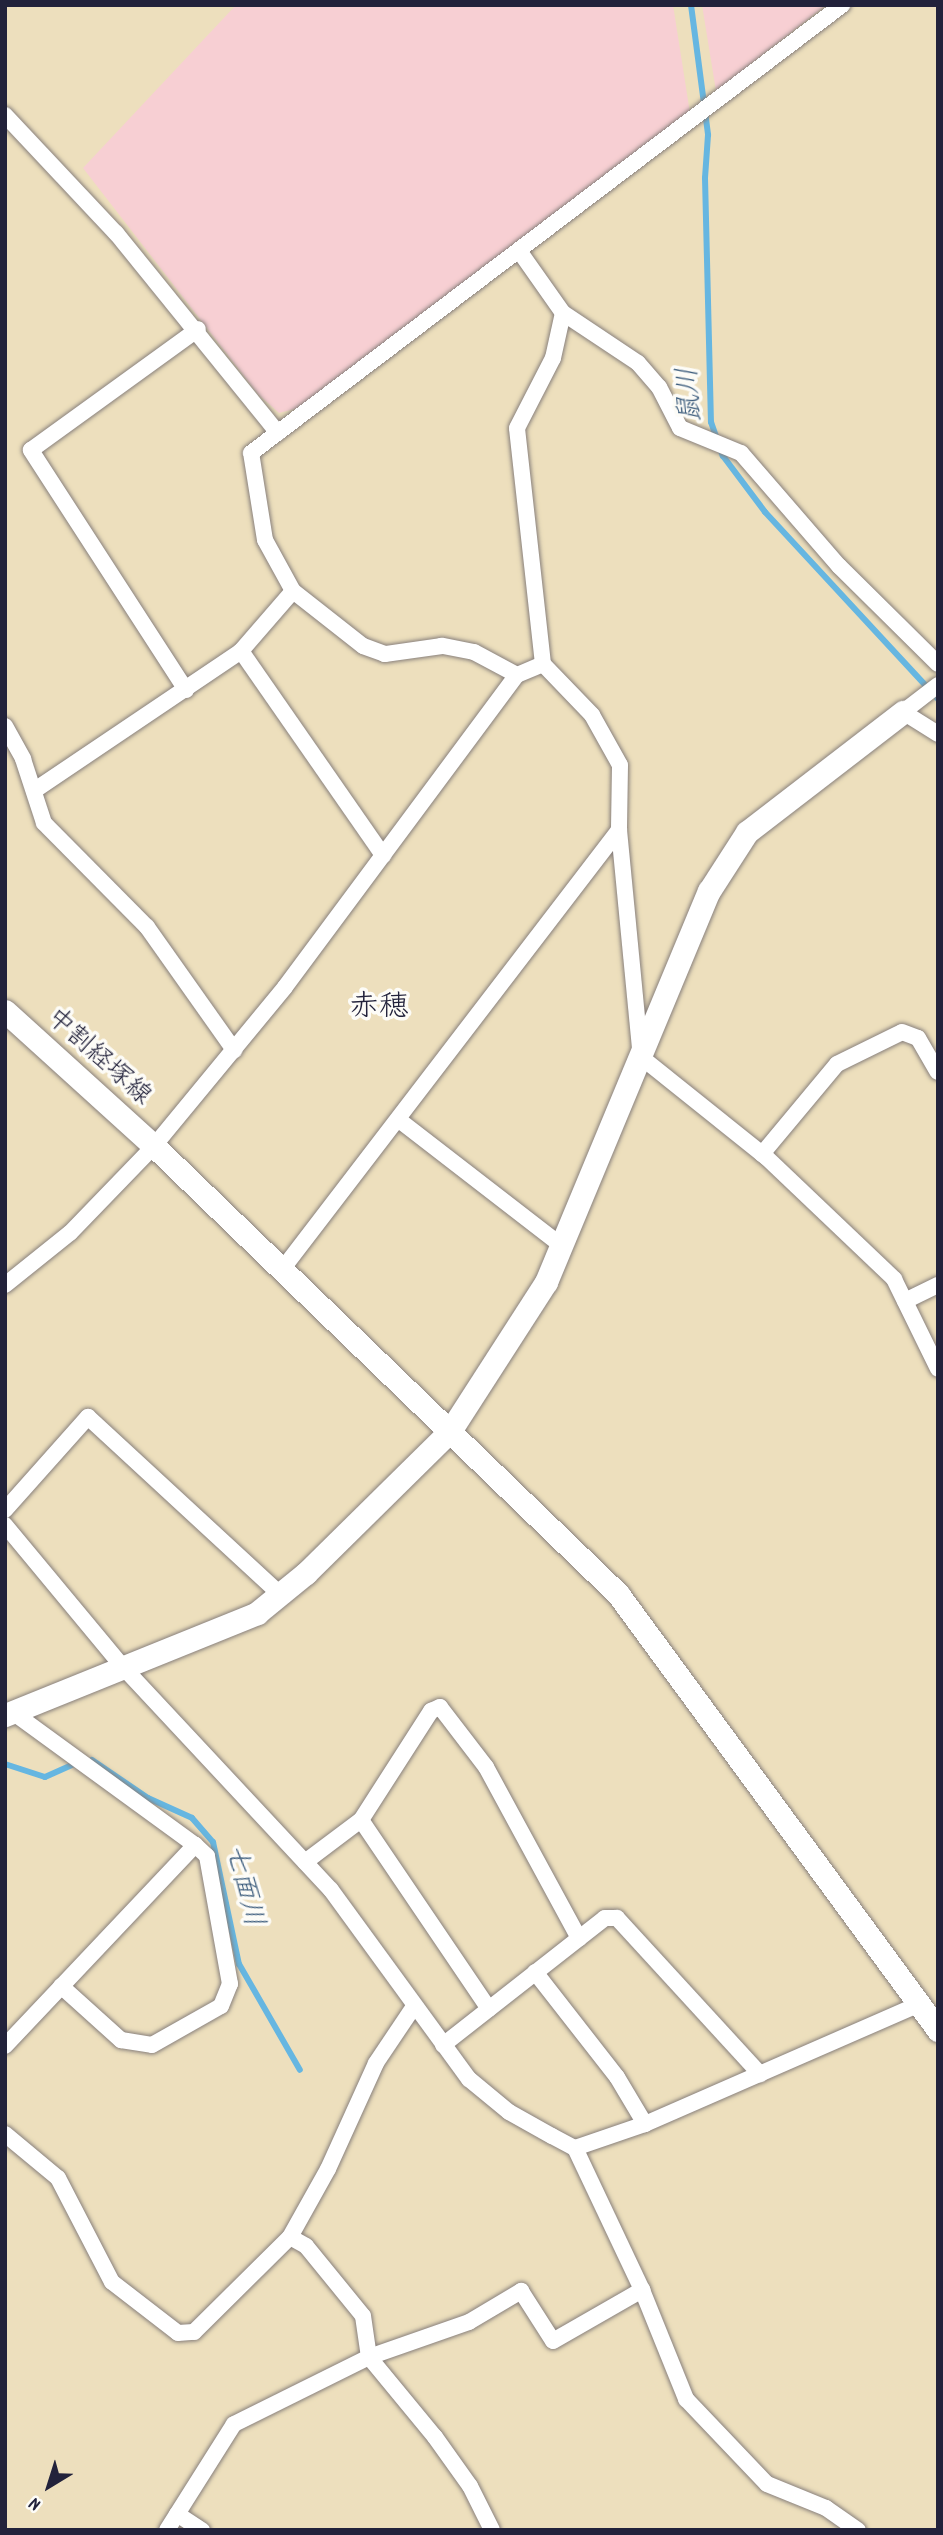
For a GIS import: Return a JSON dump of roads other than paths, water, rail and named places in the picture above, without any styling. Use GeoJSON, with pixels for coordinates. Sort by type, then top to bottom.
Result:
{"type":"FeatureCollection","features":[{"type":"Feature","properties":{"kind":"street"},"geometry":{"type":"LineString","coordinates":[[517,675],[474,652],[442,646],[385,654],[363,646],[293,591],[265,540],[251,453],[723,100],[842,5]]}},
{"type":"Feature","properties":{"kind":"street"},"geometry":{"type":"LineString","coordinates":[[5,115],[116,233],[198,330],[278,433]]}},
{"type":"Feature","properties":{"kind":"street"},"geometry":{"type":"LineString","coordinates":[[520,252],[563,313],[638,363],[659,387],[680,428],[734,450],[839,566],[938,664]]}},
{"type":"Feature","properties":{"kind":"street"},"geometry":{"type":"LineString","coordinates":[[563,313],[553,358],[517,428],[543,664],[592,715],[616,753],[620,765],[618,830],[641,1057],[762,1154],[894,1279],[938,1369]]}},
{"type":"Feature","properties":{"kind":"street"},"geometry":{"type":"LineString","coordinates":[[186,690],[31,450],[198,330]]}},
{"type":"Feature","properties":{"kind":"street"},"geometry":{"type":"LineString","coordinates":[[35,790],[241,651],[293,591]]}},
{"type":"Feature","properties":{"kind":"street"},"geometry":{"type":"LineString","coordinates":[[241,651],[383,855]]}},
{"type":"Feature","properties":{"kind":"street"},"geometry":{"type":"LineString","coordinates":[[5,1285],[70,1233],[154,1146],[234,1050],[517,675],[543,664]]}},
{"type":"Feature","properties":{"kind":"street"},"geometry":{"type":"LineString","coordinates":[[8,1713],[257,1613],[368,1515],[450,1431],[546,1282],[709,891],[747,832],[938,685]]}},
{"type":"Feature","properties":{"kind":"street"},"geometry":{"type":"LineString","coordinates":[[911,706],[938,734]]}},
{"type":"Feature","properties":{"kind":"street"},"geometry":{"type":"LineString","coordinates":[[5,726],[35,790],[44,823],[146,927],[234,1050]]}},
{"type":"Feature","properties":{"kind":"street"},"geometry":{"type":"LineString","coordinates":[[281,1271],[618,830]]}},
{"type":"Feature","properties":{"kind":"street","name":"中割経塚線"},"geometry":{"type":"LineString","coordinates":[[5,1012],[154,1146],[618,1594],[938,2030]]}},
{"type":"Feature","properties":{"kind":"street"},"geometry":{"type":"LineString","coordinates":[[762,1154],[837,1063],[902,1032],[918,1038],[938,1072]]}},
{"type":"Feature","properties":{"kind":"street"},"geometry":{"type":"LineString","coordinates":[[399,1120],[562,1246]]}},
{"type":"Feature","properties":{"kind":"street"},"geometry":{"type":"LineString","coordinates":[[905,1301],[938,1285]]}},
{"type":"Feature","properties":{"kind":"street"},"geometry":{"type":"LineString","coordinates":[[5,1510],[88,1417],[280,1594]]}},
{"type":"Feature","properties":{"kind":"street"},"geometry":{"type":"LineString","coordinates":[[5,1525],[123,1667],[352,1916],[413,2008],[469,2079],[509,2112],[575,2148],[642,2290],[686,2399],[702,2419],[767,2484],[826,2508],[858,2530]]}},
{"type":"Feature","properties":{"kind":"street"},"geometry":{"type":"LineString","coordinates":[[305,1862],[361,1820],[431,1711],[440,1707],[486,1768],[579,1938]]}},
{"type":"Feature","properties":{"kind":"street"},"geometry":{"type":"LineString","coordinates":[[8,1713],[207,1856],[230,1984],[220,2006],[152,2045],[121,2040],[61,1986]]}},
{"type":"Feature","properties":{"kind":"street"},"geometry":{"type":"LineString","coordinates":[[361,1820],[489,2009]]}},
{"type":"Feature","properties":{"kind":"street"},"geometry":{"type":"LineString","coordinates":[[5,2046],[195,1845]]}},
{"type":"Feature","properties":{"kind":"street"},"geometry":{"type":"LineString","coordinates":[[443,2045],[605,1918],[625,1922],[712,2026],[761,2074]]}},
{"type":"Feature","properties":{"kind":"street"},"geometry":{"type":"LineString","coordinates":[[535,1972],[617,2077],[645,2124]]}},
{"type":"Feature","properties":{"kind":"street"},"geometry":{"type":"LineString","coordinates":[[575,2148],[645,2124],[920,2004]]}},
{"type":"Feature","properties":{"kind":"street"},"geometry":{"type":"LineString","coordinates":[[5,2134],[58,2178],[112,2282],[178,2333],[194,2332],[210,2321],[290,2237],[328,2169],[376,2063],[413,2008]]}},
{"type":"Feature","properties":{"kind":"street"},"geometry":{"type":"LineString","coordinates":[[290,2237],[306,2246],[363,2316],[369,2357],[435,2437],[470,2486],[492,2530]]}},
{"type":"Feature","properties":{"kind":"street"},"geometry":{"type":"LineString","coordinates":[[167,2530],[234,2424],[369,2357],[469,2322],[522,2291],[553,2341],[642,2290]]}},
{"type":"Feature","properties":{"kind":"street"},"geometry":{"type":"LineString","coordinates":[[177,2514],[202,2530]]}},
{"type":"Feature","properties":{"kind":"waterway","name":"鼠川"},"geometry":{"type":"LineString","coordinates":[[691,5],[708,135],[705,178],[711,422],[723,456],[765,512],[938,699]]}},
{"type":"Feature","properties":{"kind":"waterway","name":"七面川"},"geometry":{"type":"LineString","coordinates":[[92,1760],[148,1798],[192,1818],[213,1842],[239,1964],[300,2070]]}},
{"type":"Feature","properties":{"kind":"waterway","name":"七面川"},"geometry":{"type":"LineString","coordinates":[[5,1764],[45,1777],[72,1765]]}},
{"type":"Feature","properties":{"kind":"district","name":"赤穂"},"geometry":{"type":"Point","coordinates":[379,1010]}}]}
